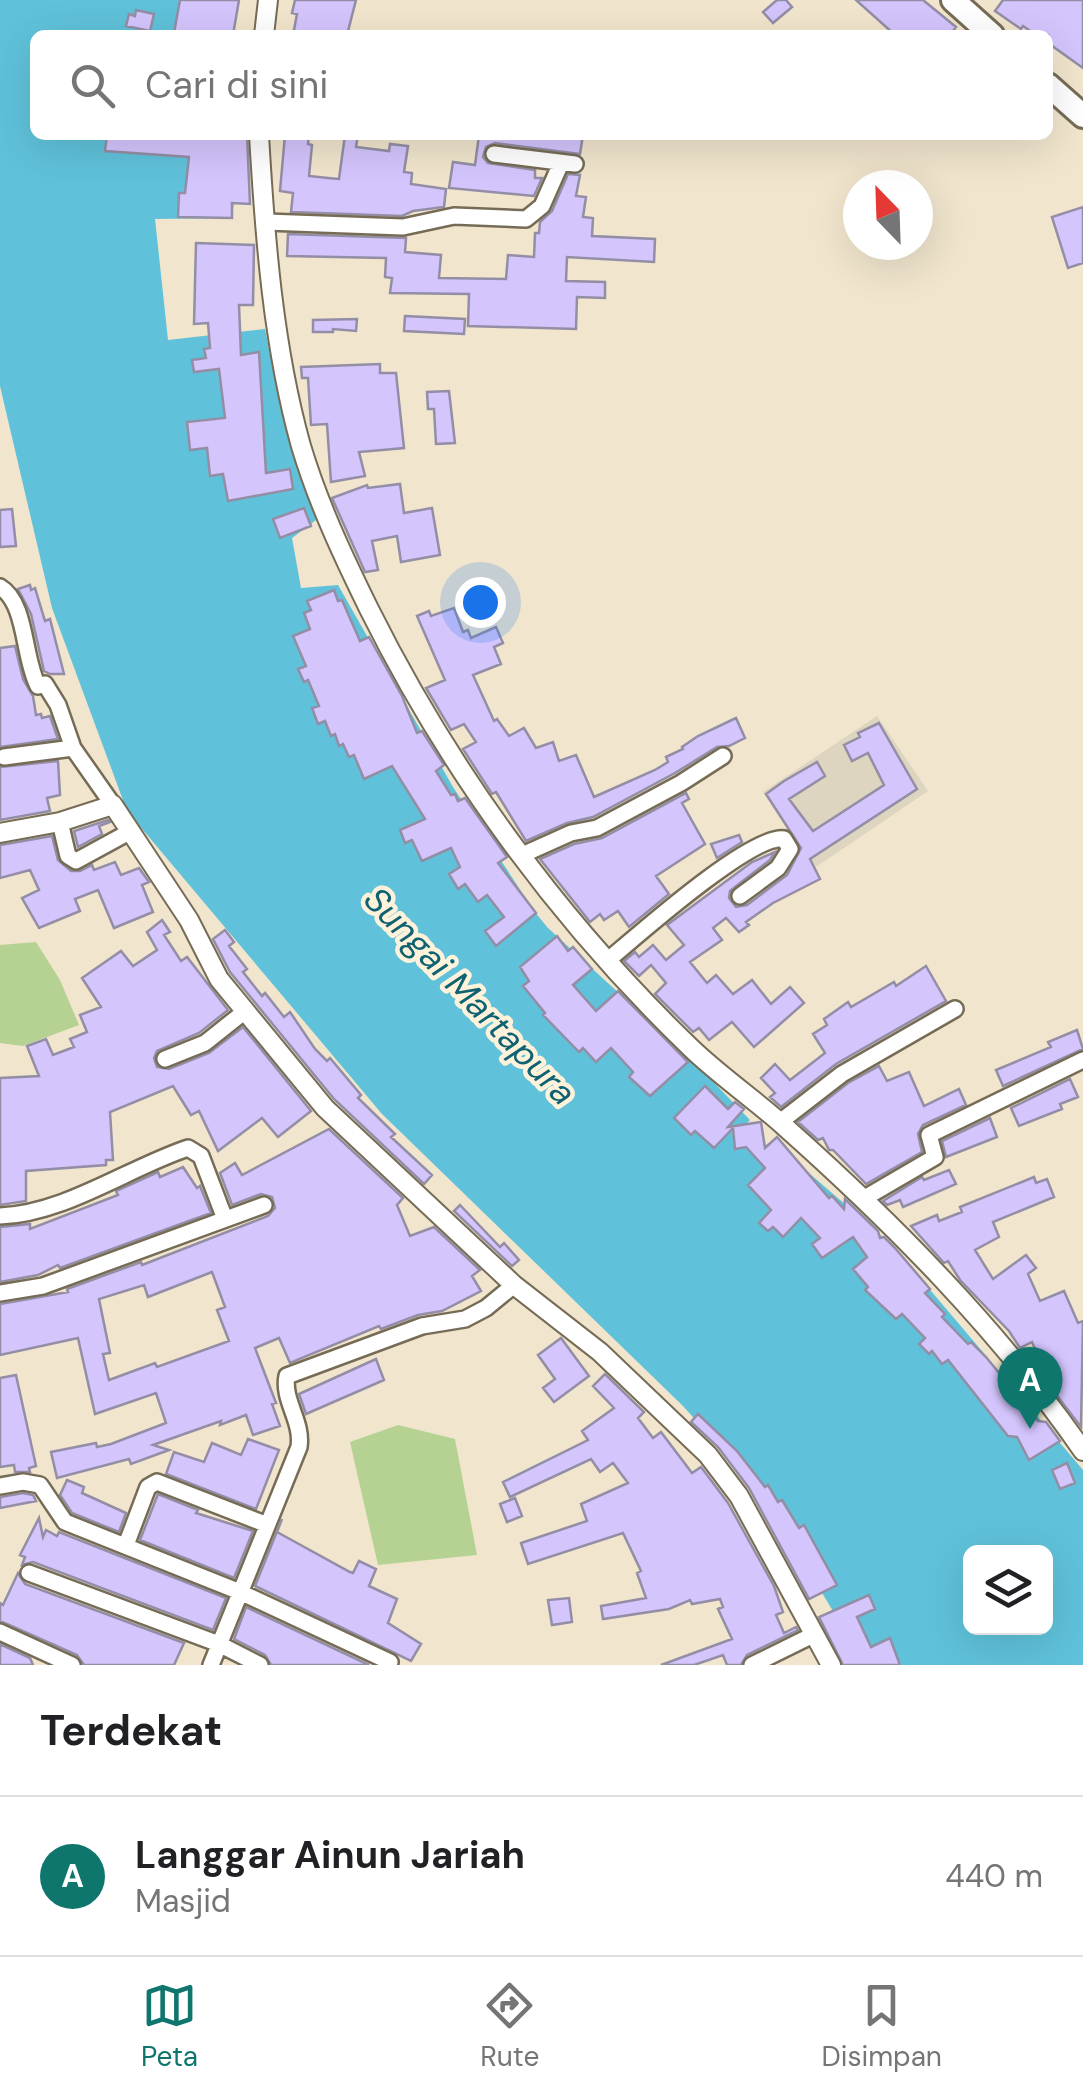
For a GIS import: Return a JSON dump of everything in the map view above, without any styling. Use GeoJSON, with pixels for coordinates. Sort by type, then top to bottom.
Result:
{"type":"FeatureCollection","features":[{"type":"Feature","properties":{"kind":"main road"},"geometry":{"type":"LineString","coordinates":[[953,0],[986,30]]}},
{"type":"Feature","properties":{"kind":"main road"},"geometry":{"type":"LineString","coordinates":[[1053,89],[1083,116]]}},
{"type":"Feature","properties":{"kind":"street"},"geometry":{"type":"LineString","coordinates":[[265,30],[268,0]]}},
{"type":"Feature","properties":{"kind":"street"},"geometry":{"type":"LineString","coordinates":[[259,140],[277,320],[292,411],[330,529],[424,714],[522,856],[607,960],[696,1052],[863,1199],[954,1294],[1083,1451]]}},
{"type":"Feature","properties":{"kind":"street"},"geometry":{"type":"LineString","coordinates":[[266,222],[404,227],[454,216],[526,219],[542,206],[568,164],[494,154]]}},
{"type":"Feature","properties":{"kind":"street"},"geometry":{"type":"LineString","coordinates":[[0,587],[11,597],[23,626],[28,668],[38,686],[45,684],[52,693],[73,748],[189,920],[219,979],[244,1012],[325,1108],[514,1285],[614,1364],[708,1455],[739,1496],[832,1665]]}},
{"type":"Feature","properties":{"kind":"street"},"geometry":{"type":"LineString","coordinates":[[4,756],[73,748]]}},
{"type":"Feature","properties":{"kind":"street"},"geometry":{"type":"LineString","coordinates":[[522,856],[571,833],[596,828],[723,756]]}},
{"type":"Feature","properties":{"kind":"street"},"geometry":{"type":"LineString","coordinates":[[0,833],[60,822],[113,805]]}},
{"type":"Feature","properties":{"kind":"street"},"geometry":{"type":"LineString","coordinates":[[60,822],[68,856],[76,861],[131,831]]}},
{"type":"Feature","properties":{"kind":"street"},"geometry":{"type":"LineString","coordinates":[[607,960],[729,864],[769,840],[780,837],[787,841],[790,849],[786,860],[740,896]]}},
{"type":"Feature","properties":{"kind":"street"},"geometry":{"type":"LineString","coordinates":[[780,1122],[842,1074],[955,1009]]}},
{"type":"Feature","properties":{"kind":"street"},"geometry":{"type":"LineString","coordinates":[[165,1059],[205,1043],[244,1012]]}},
{"type":"Feature","properties":{"kind":"street"},"geometry":{"type":"LineString","coordinates":[[863,1199],[935,1157],[929,1135],[1083,1060]]}},
{"type":"Feature","properties":{"kind":"street"},"geometry":{"type":"LineString","coordinates":[[0,1216],[23,1214],[59,1202],[188,1148],[201,1156],[225,1219]]}},
{"type":"Feature","properties":{"kind":"street"},"geometry":{"type":"LineString","coordinates":[[0,1293],[43,1286],[264,1206]]}},
{"type":"Feature","properties":{"kind":"street"},"geometry":{"type":"LineString","coordinates":[[210,1665],[300,1442],[300,1428],[284,1382],[290,1373],[422,1326],[465,1319],[514,1285]]}},
{"type":"Feature","properties":{"kind":"street"},"geometry":{"type":"LineString","coordinates":[[126,1545],[148,1486],[157,1482],[265,1524]]}},
{"type":"Feature","properties":{"kind":"street"},"geometry":{"type":"LineString","coordinates":[[0,1486],[40,1484],[65,1522],[240,1592],[390,1662]]}},
{"type":"Feature","properties":{"kind":"street"},"geometry":{"type":"LineString","coordinates":[[29,1572],[219,1644],[260,1665]]}},
{"type":"Feature","properties":{"kind":"street"},"geometry":{"type":"LineString","coordinates":[[0,1632],[72,1665]]}},
{"type":"Feature","properties":{"kind":"street"},"geometry":{"type":"LineString","coordinates":[[752,1665],[815,1634]]}},
{"type":"Feature","properties":{"kind":"shaded area"},"geometry":{"type":"Polygon","coordinates":[[[877,716],[928,791],[816,867],[763,792],[877,716]]]}},
{"type":"Feature","properties":{"kind":"green space"},"geometry":{"type":"Polygon","coordinates":[[[36,942],[60,980],[79,1025],[23,1046],[0,1043],[0,945],[36,942]]]}},
{"type":"Feature","properties":{"kind":"green space"},"geometry":{"type":"Polygon","coordinates":[[[398,1425],[455,1439],[477,1555],[378,1565],[350,1442],[398,1425]]]}},
{"type":"Feature","properties":{"kind":"water","name":"Sungai Martapura"},"geometry":{"type":"Polygon","coordinates":[[[0,0],[193,0],[190,18],[222,30],[30,30],[30,140],[241,140],[242,165],[231,218],[155,219],[168,340],[265,329],[278,394],[316,520],[292,538],[301,588],[338,585],[453,787],[548,928],[696,1064],[750,1120],[735,1136],[752,1154],[772,1141],[892,1245],[1083,1470],[1083,1665],[865,1665],[765,1497],[683,1406],[382,1114],[127,811],[52,608],[0,386],[0,0]]]}},
{"type":"Feature","properties":{"kind":"building"},"geometry":{"type":"Polygon","coordinates":[[[180,0],[239,0],[234,30],[175,30],[180,0]]]}},
{"type":"Feature","properties":{"kind":"building"},"geometry":{"type":"Polygon","coordinates":[[[295,0],[356,0],[348,30],[294,30],[297,14],[292,13],[295,0]]]}},
{"type":"Feature","properties":{"kind":"building"},"geometry":{"type":"Polygon","coordinates":[[[777,0],[786,0],[792,7],[773,23],[763,12],[777,0]]]}},
{"type":"Feature","properties":{"kind":"building"},"geometry":{"type":"Polygon","coordinates":[[[856,0],[923,0],[956,27],[954,30],[889,30],[856,0]]]}},
{"type":"Feature","properties":{"kind":"building"},"geometry":{"type":"Polygon","coordinates":[[[1003,0],[1083,0],[1083,68],[1053,47],[1053,30],[1029,30],[1023,26],[1021,29],[995,11],[1003,0]]]}},
{"type":"Feature","properties":{"kind":"building"},"geometry":{"type":"Polygon","coordinates":[[[136,10],[154,14],[150,30],[126,26],[129,14],[135,16],[136,10]]]}},
{"type":"Feature","properties":{"kind":"building"},"geometry":{"type":"Polygon","coordinates":[[[106,140],[247,140],[250,204],[232,203],[232,218],[178,217],[179,193],[185,193],[189,157],[105,151],[106,140]]]}},
{"type":"Feature","properties":{"kind":"building"},"geometry":{"type":"Polygon","coordinates":[[[285,140],[308,140],[312,145],[309,176],[339,179],[344,140],[357,140],[356,147],[389,151],[390,144],[408,146],[404,172],[412,173],[411,184],[446,189],[444,207],[402,216],[291,212],[293,193],[280,191],[285,140]]]}},
{"type":"Feature","properties":{"kind":"building"},"geometry":{"type":"Polygon","coordinates":[[[478,140],[582,140],[580,154],[495,143],[486,147],[483,157],[488,163],[535,170],[535,178],[542,178],[534,196],[449,188],[453,162],[475,165],[478,140]]]}},
{"type":"Feature","properties":{"kind":"building"},"geometry":{"type":"Polygon","coordinates":[[[568,174],[580,175],[576,196],[586,197],[583,217],[593,218],[592,236],[655,239],[654,262],[567,257],[566,281],[605,282],[605,298],[577,297],[576,329],[468,326],[469,294],[390,293],[392,278],[385,277],[386,258],[287,256],[288,234],[406,238],[405,252],[441,255],[439,278],[506,279],[508,255],[534,257],[535,233],[539,233],[540,222],[552,211],[568,174]]]}},
{"type":"Feature","properties":{"kind":"building"},"geometry":{"type":"Polygon","coordinates":[[[1083,207],[1083,263],[1068,268],[1052,217],[1083,207]]]}},
{"type":"Feature","properties":{"kind":"building"},"geometry":{"type":"Polygon","coordinates":[[[196,243],[254,245],[253,305],[239,305],[241,355],[259,352],[266,473],[290,469],[293,489],[228,501],[223,474],[210,476],[207,448],[190,450],[187,422],[225,418],[219,369],[194,372],[192,360],[206,358],[204,349],[210,348],[208,323],[194,324],[196,243]]]}},
{"type":"Feature","properties":{"kind":"building"},"geometry":{"type":"Polygon","coordinates":[[[405,316],[465,319],[464,334],[404,331],[405,316]]]}},
{"type":"Feature","properties":{"kind":"building"},"geometry":{"type":"Polygon","coordinates":[[[357,319],[356,331],[313,332],[313,320],[357,319]]]}},
{"type":"Feature","properties":{"kind":"building"},"geometry":{"type":"Polygon","coordinates":[[[380,364],[380,373],[396,373],[404,448],[359,452],[365,476],[331,482],[327,424],[311,425],[308,378],[302,378],[301,367],[380,364]]]}},
{"type":"Feature","properties":{"kind":"building"},"geometry":{"type":"Polygon","coordinates":[[[449,391],[455,443],[436,444],[434,409],[428,409],[427,392],[449,391]]]}},
{"type":"Feature","properties":{"kind":"building"},"geometry":{"type":"Polygon","coordinates":[[[400,484],[404,513],[432,508],[440,555],[401,562],[397,536],[372,541],[378,570],[365,572],[332,498],[367,485],[368,488],[400,484]]]}},
{"type":"Feature","properties":{"kind":"building"},"geometry":{"type":"Polygon","coordinates":[[[304,508],[311,526],[280,538],[273,519],[304,508]]]}},
{"type":"Feature","properties":{"kind":"building"},"geometry":{"type":"Polygon","coordinates":[[[12,509],[16,546],[0,547],[0,510],[12,509]]]}},
{"type":"Feature","properties":{"kind":"building"},"geometry":{"type":"Polygon","coordinates":[[[30,585],[31,590],[35,588],[45,621],[50,619],[64,674],[44,671],[31,614],[18,589],[30,585]]]}},
{"type":"Feature","properties":{"kind":"building"},"geometry":{"type":"Polygon","coordinates":[[[334,590],[360,641],[369,637],[402,696],[417,733],[422,731],[444,765],[436,771],[451,795],[455,794],[458,801],[465,798],[507,857],[498,863],[536,913],[496,946],[485,931],[504,917],[487,895],[478,902],[465,884],[458,889],[449,874],[460,867],[451,848],[422,861],[412,840],[405,843],[400,830],[425,819],[392,766],[364,779],[354,755],[349,757],[343,744],[339,746],[325,721],[318,724],[312,708],[319,706],[308,680],[304,682],[298,669],[306,666],[293,636],[310,629],[304,613],[311,610],[307,601],[334,590]]]}},
{"type":"Feature","properties":{"kind":"building"},"geometry":{"type":"Polygon","coordinates":[[[454,608],[463,632],[468,630],[471,638],[496,627],[503,643],[494,647],[501,664],[473,675],[494,721],[497,719],[509,736],[524,728],[536,748],[553,742],[559,761],[576,755],[594,797],[655,770],[668,762],[666,757],[698,736],[736,718],[745,738],[717,747],[593,817],[567,823],[526,841],[463,749],[476,742],[464,724],[451,730],[426,688],[445,680],[417,616],[454,608]]]}},
{"type":"Feature","properties":{"kind":"building"},"geometry":{"type":"Polygon","coordinates":[[[15,646],[36,715],[50,716],[58,739],[0,747],[0,648],[15,646]]]}},
{"type":"Feature","properties":{"kind":"building"},"geometry":{"type":"Polygon","coordinates":[[[879,723],[917,789],[810,859],[820,879],[773,903],[746,922],[749,925],[739,932],[726,918],[713,928],[722,940],[690,962],[707,983],[716,975],[733,994],[752,980],[771,1004],[790,987],[804,1003],[754,1047],[732,1022],[709,1040],[699,1028],[693,1032],[655,994],[666,983],[651,965],[639,976],[624,961],[635,952],[639,957],[653,945],[666,960],[684,945],[667,925],[752,862],[775,852],[730,891],[729,898],[736,907],[747,905],[787,875],[801,848],[766,794],[784,781],[817,762],[825,776],[789,799],[813,831],[884,785],[868,753],[852,761],[844,745],[879,723]]]}},
{"type":"Feature","properties":{"kind":"building"},"geometry":{"type":"Polygon","coordinates":[[[58,761],[60,795],[47,798],[50,811],[0,820],[0,767],[58,761]]]}},
{"type":"Feature","properties":{"kind":"building"},"geometry":{"type":"Polygon","coordinates":[[[686,793],[689,799],[682,803],[705,844],[656,876],[669,894],[629,927],[618,911],[604,920],[600,914],[590,922],[540,859],[574,844],[602,838],[686,793]]]}},
{"type":"Feature","properties":{"kind":"building"},"geometry":{"type":"Polygon","coordinates":[[[108,820],[99,826],[102,834],[78,847],[74,831],[108,820]]]}},
{"type":"Feature","properties":{"kind":"building"},"geometry":{"type":"Polygon","coordinates":[[[739,835],[742,842],[717,858],[711,844],[739,835]]]}},
{"type":"Feature","properties":{"kind":"building"},"geometry":{"type":"Polygon","coordinates":[[[52,836],[58,860],[71,871],[92,865],[94,870],[115,862],[121,875],[139,868],[149,882],[142,885],[153,912],[114,928],[98,890],[75,899],[80,911],[39,928],[22,898],[39,890],[30,870],[0,878],[0,845],[52,836]]]}},
{"type":"Feature","properties":{"kind":"building"},"geometry":{"type":"Polygon","coordinates":[[[162,920],[170,932],[164,935],[181,961],[187,957],[228,1010],[199,1033],[157,1051],[157,1067],[169,1069],[209,1053],[243,1027],[311,1111],[278,1137],[262,1118],[218,1151],[199,1111],[191,1115],[173,1086],[110,1112],[113,1160],[106,1160],[106,1165],[26,1171],[26,1201],[0,1205],[0,1078],[39,1076],[27,1046],[46,1039],[53,1055],[74,1047],[70,1039],[87,1032],[80,1015],[101,1007],[82,978],[121,951],[133,966],[157,950],[147,932],[162,920]]]}},
{"type":"Feature","properties":{"kind":"building"},"geometry":{"type":"Polygon","coordinates":[[[225,930],[234,942],[229,946],[247,969],[243,972],[262,996],[265,993],[284,1017],[290,1012],[315,1049],[327,1061],[330,1058],[361,1095],[358,1098],[395,1134],[391,1137],[432,1175],[424,1184],[334,1099],[230,972],[213,939],[225,930]]]}},
{"type":"Feature","properties":{"kind":"building"},"geometry":{"type":"Polygon","coordinates":[[[557,936],[568,951],[573,947],[592,969],[573,985],[596,1011],[618,991],[688,1062],[650,1096],[629,1077],[633,1072],[611,1048],[596,1062],[583,1048],[579,1052],[543,1015],[523,986],[529,981],[520,967],[557,936]]]}},
{"type":"Feature","properties":{"kind":"building"},"geometry":{"type":"Polygon","coordinates":[[[926,966],[946,1001],[836,1064],[781,1107],[770,1097],[775,1093],[761,1078],[775,1064],[790,1080],[825,1053],[813,1034],[827,1025],[824,1019],[848,1002],[851,1007],[894,982],[896,986],[926,966]]]}},
{"type":"Feature","properties":{"kind":"building"},"geometry":{"type":"Polygon","coordinates":[[[1077,1030],[1083,1049],[1003,1086],[996,1070],[1051,1047],[1048,1042],[1077,1030]]]}},
{"type":"Feature","properties":{"kind":"building"},"geometry":{"type":"Polygon","coordinates":[[[879,1066],[887,1081],[909,1072],[924,1106],[959,1089],[966,1105],[923,1125],[918,1134],[922,1152],[866,1184],[829,1150],[823,1138],[818,1140],[798,1122],[848,1083],[879,1066]]]}},
{"type":"Feature","properties":{"kind":"building"},"geometry":{"type":"Polygon","coordinates":[[[1070,1079],[1078,1097],[1060,1104],[1062,1109],[1019,1126],[1011,1108],[1070,1079]]]}},
{"type":"Feature","properties":{"kind":"building"},"geometry":{"type":"Polygon","coordinates":[[[705,1086],[728,1109],[735,1102],[744,1109],[728,1127],[761,1122],[765,1148],[777,1137],[829,1198],[832,1196],[844,1209],[845,1199],[878,1231],[880,1238],[884,1237],[895,1248],[930,1289],[925,1293],[945,1314],[942,1317],[986,1357],[1038,1421],[1046,1422],[1060,1441],[1029,1460],[1017,1437],[1008,1436],[948,1360],[942,1364],[932,1351],[929,1354],[919,1344],[925,1338],[902,1314],[896,1319],[865,1290],[868,1287],[853,1269],[867,1257],[853,1237],[822,1258],[812,1244],[820,1238],[801,1218],[783,1237],[773,1227],[768,1231],[759,1223],[771,1210],[748,1185],[765,1168],[746,1147],[735,1149],[733,1128],[714,1148],[695,1131],[691,1135],[674,1118],[705,1086]]]}},
{"type":"Feature","properties":{"kind":"building"},"geometry":{"type":"Polygon","coordinates":[[[990,1118],[997,1137],[946,1157],[942,1141],[990,1118]]]}},
{"type":"Feature","properties":{"kind":"building"},"geometry":{"type":"Polygon","coordinates":[[[329,1129],[403,1198],[397,1205],[410,1236],[434,1227],[480,1270],[472,1276],[481,1291],[442,1311],[381,1329],[379,1326],[290,1363],[279,1338],[255,1348],[276,1403],[272,1404],[280,1426],[253,1435],[246,1415],[153,1445],[169,1450],[131,1464],[129,1459],[57,1478],[51,1452],[111,1444],[166,1423],[156,1393],[95,1414],[78,1338],[0,1355],[0,1304],[68,1292],[67,1289],[141,1262],[142,1265],[268,1216],[275,1208],[272,1197],[261,1194],[232,1205],[220,1173],[235,1163],[242,1175],[329,1129]],[[212,1272],[148,1297],[144,1285],[99,1299],[110,1353],[103,1354],[109,1380],[229,1341],[217,1310],[225,1307],[212,1272]]]}},
{"type":"Feature","properties":{"kind":"building"},"geometry":{"type":"Polygon","coordinates":[[[183,1167],[197,1188],[200,1186],[211,1213],[60,1268],[58,1265],[38,1275],[0,1282],[0,1227],[30,1224],[30,1229],[118,1195],[116,1191],[158,1172],[160,1177],[183,1167]]]}},
{"type":"Feature","properties":{"kind":"building"},"geometry":{"type":"Polygon","coordinates":[[[949,1170],[956,1184],[903,1207],[900,1200],[887,1205],[883,1201],[922,1177],[924,1180],[949,1170]]]}},
{"type":"Feature","properties":{"kind":"building"},"geometry":{"type":"Polygon","coordinates":[[[1034,1177],[1036,1183],[1047,1179],[1054,1197],[993,1222],[999,1237],[975,1250],[993,1279],[1026,1255],[1036,1268],[1028,1274],[1040,1301],[1064,1291],[1078,1323],[1083,1321],[1081,1427],[1052,1389],[1032,1342],[1020,1348],[948,1261],[944,1263],[911,1226],[937,1215],[939,1221],[962,1212],[960,1207],[1034,1177]]]}},
{"type":"Feature","properties":{"kind":"building"},"geometry":{"type":"Polygon","coordinates":[[[460,1205],[500,1247],[504,1243],[519,1260],[512,1266],[454,1211],[460,1205]]]}},
{"type":"Feature","properties":{"kind":"building"},"geometry":{"type":"Polygon","coordinates":[[[561,1338],[589,1376],[554,1402],[543,1388],[555,1379],[538,1355],[561,1338]]]}},
{"type":"Feature","properties":{"kind":"building"},"geometry":{"type":"Polygon","coordinates":[[[376,1359],[384,1380],[306,1414],[299,1394],[376,1359]]]}},
{"type":"Feature","properties":{"kind":"building"},"geometry":{"type":"Polygon","coordinates":[[[605,1374],[644,1412],[638,1418],[653,1438],[661,1432],[692,1473],[701,1467],[728,1503],[774,1586],[783,1612],[776,1615],[784,1633],[796,1627],[798,1630],[747,1655],[741,1665],[727,1665],[723,1655],[694,1665],[661,1665],[732,1639],[718,1609],[723,1607],[720,1599],[692,1604],[690,1600],[669,1609],[603,1619],[601,1606],[646,1598],[637,1573],[641,1571],[623,1533],[528,1564],[521,1543],[587,1521],[581,1504],[628,1483],[613,1463],[600,1472],[591,1459],[510,1497],[503,1482],[588,1440],[582,1431],[614,1408],[593,1386],[605,1374]]]}},
{"type":"Feature","properties":{"kind":"building"},"geometry":{"type":"Polygon","coordinates":[[[16,1375],[36,1466],[29,1468],[30,1472],[15,1472],[14,1465],[0,1467],[0,1378],[16,1375]]]}},
{"type":"Feature","properties":{"kind":"building"},"geometry":{"type":"Polygon","coordinates":[[[698,1414],[737,1451],[765,1487],[768,1485],[778,1502],[782,1500],[799,1528],[804,1525],[837,1585],[809,1599],[749,1488],[718,1447],[691,1422],[698,1414]]]}},
{"type":"Feature","properties":{"kind":"building"},"geometry":{"type":"Polygon","coordinates":[[[248,1439],[279,1450],[256,1509],[166,1474],[174,1452],[204,1462],[212,1443],[241,1455],[248,1439]]]}},
{"type":"Feature","properties":{"kind":"building"},"geometry":{"type":"Polygon","coordinates":[[[1067,1463],[1075,1483],[1060,1489],[1052,1470],[1067,1463]]]}},
{"type":"Feature","properties":{"kind":"building"},"geometry":{"type":"Polygon","coordinates":[[[67,1480],[84,1487],[82,1493],[126,1513],[119,1532],[72,1513],[60,1495],[67,1480]]]}},
{"type":"Feature","properties":{"kind":"building"},"geometry":{"type":"Polygon","coordinates":[[[158,1494],[198,1510],[196,1513],[253,1531],[234,1578],[140,1540],[158,1494]]]}},
{"type":"Feature","properties":{"kind":"building"},"geometry":{"type":"Polygon","coordinates":[[[33,1495],[36,1501],[0,1508],[0,1497],[33,1495]]]}},
{"type":"Feature","properties":{"kind":"building"},"geometry":{"type":"Polygon","coordinates":[[[515,1498],[522,1516],[507,1522],[500,1504],[515,1498]]]}},
{"type":"Feature","properties":{"kind":"building"},"geometry":{"type":"Polygon","coordinates":[[[39,1518],[43,1537],[46,1530],[57,1536],[59,1532],[226,1598],[213,1630],[33,1562],[22,1565],[25,1557],[20,1555],[39,1518]]]}},
{"type":"Feature","properties":{"kind":"building"},"geometry":{"type":"Polygon","coordinates":[[[282,1519],[277,1532],[350,1572],[359,1561],[376,1569],[369,1586],[397,1599],[388,1623],[421,1644],[411,1661],[255,1586],[282,1519]]]}},
{"type":"Feature","properties":{"kind":"building"},"geometry":{"type":"Polygon","coordinates":[[[18,1573],[25,1584],[184,1643],[174,1665],[84,1665],[77,1655],[0,1621],[0,1603],[3,1605],[18,1573]]]}},
{"type":"Feature","properties":{"kind":"building"},"geometry":{"type":"Polygon","coordinates":[[[869,1595],[875,1609],[857,1617],[871,1647],[890,1638],[900,1665],[843,1665],[819,1617],[869,1595]]]}},
{"type":"Feature","properties":{"kind":"building"},"geometry":{"type":"Polygon","coordinates":[[[569,1598],[572,1622],[552,1625],[548,1600],[569,1598]]]}},
{"type":"Feature","properties":{"kind":"building"},"geometry":{"type":"Polygon","coordinates":[[[246,1607],[369,1665],[271,1665],[265,1655],[234,1639],[246,1607]]]}},
{"type":"Feature","properties":{"kind":"building"},"geometry":{"type":"Polygon","coordinates":[[[0,1644],[30,1658],[33,1665],[0,1665],[0,1644]]]}},
{"type":"Feature","properties":{"kind":"place","name":"Langgar Ainun Jariah"},"geometry":{"type":"Point","coordinates":[1030,1429]}}]}
